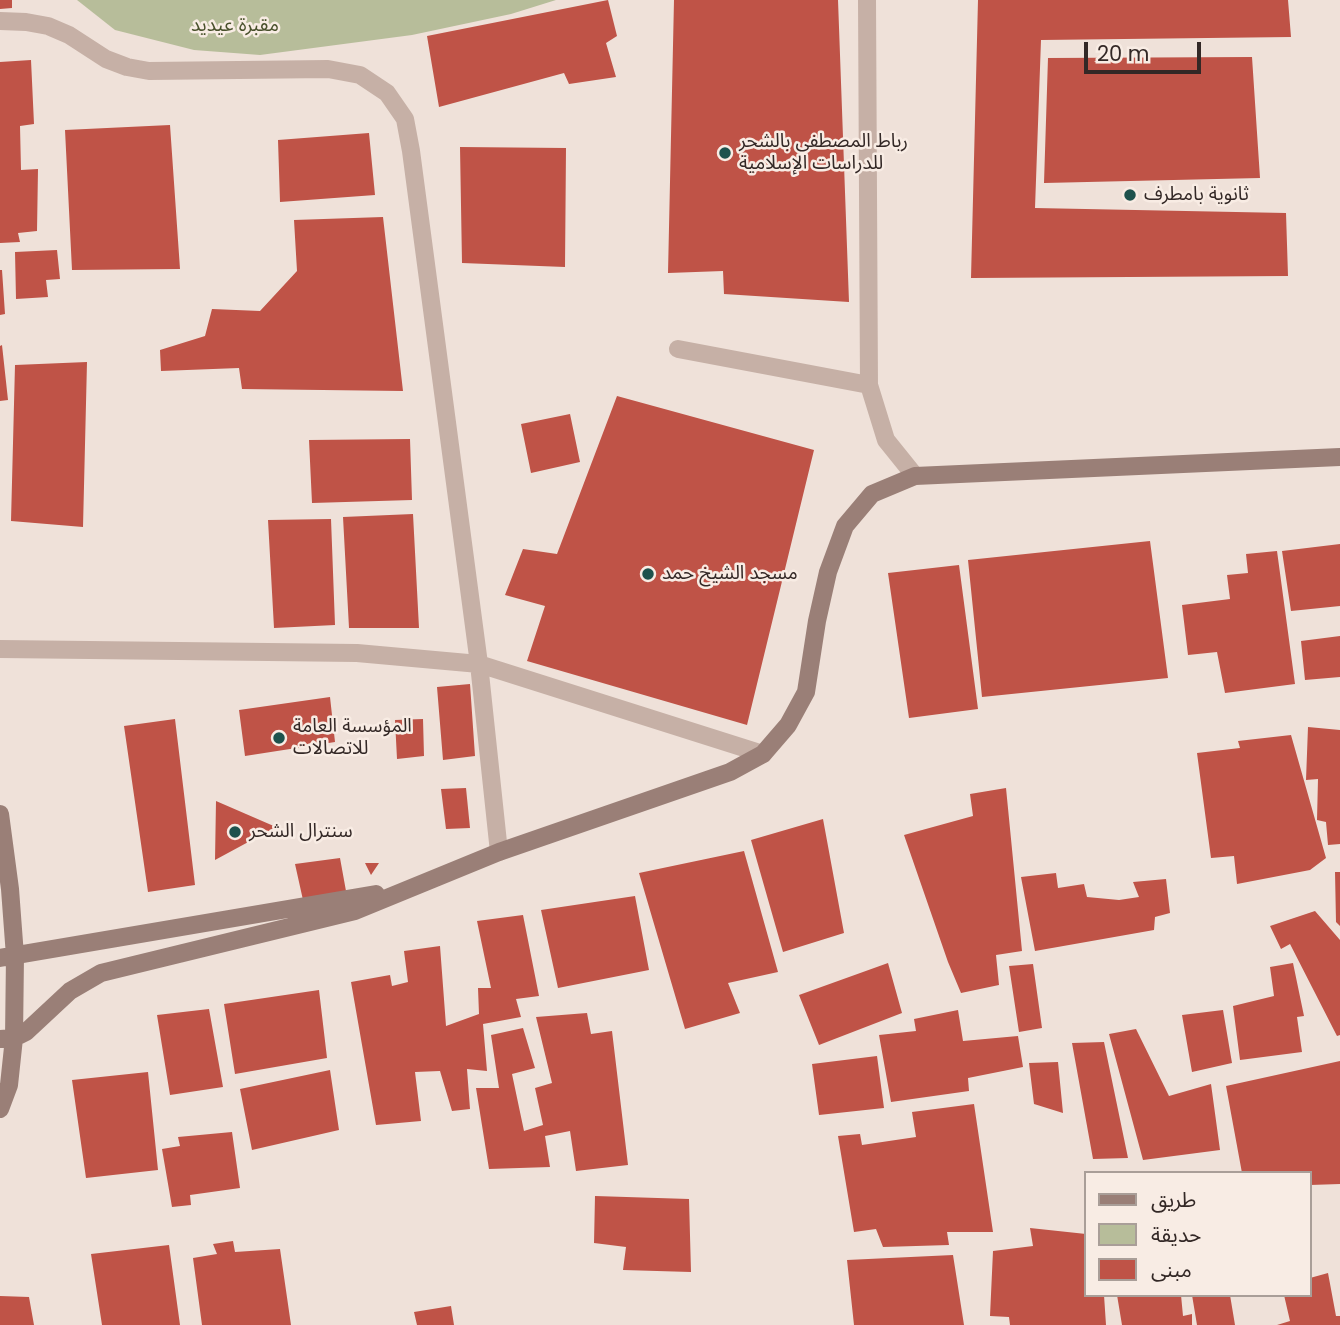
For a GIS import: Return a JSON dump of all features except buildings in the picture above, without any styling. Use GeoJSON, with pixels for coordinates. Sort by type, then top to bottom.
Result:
{"type":"FeatureCollection","features":[{"type":"Feature","properties":{"kind":"street"},"geometry":{"type":"LineString","coordinates":[[867,0],[869,385],[886,440],[915,476]]}},
{"type":"Feature","properties":{"kind":"street"},"geometry":{"type":"LineString","coordinates":[[0,21],[48,26],[69,35],[106,59],[149,71],[327,69],[360,75],[387,93],[405,119],[479,664],[499,852]]}},
{"type":"Feature","properties":{"kind":"street"},"geometry":{"type":"LineString","coordinates":[[678,349],[869,385]]}},
{"type":"Feature","properties":{"kind":"street"},"geometry":{"type":"LineString","coordinates":[[7,1039],[36,1024],[71,991],[101,973],[355,911],[499,852],[730,772],[764,754],[788,725],[806,692],[828,572],[845,526],[873,494],[915,476],[1340,457]]}},
{"type":"Feature","properties":{"kind":"street"},"geometry":{"type":"LineString","coordinates":[[0,649],[357,653],[479,664],[764,754]]}},
{"type":"Feature","properties":{"kind":"street"},"geometry":{"type":"LineString","coordinates":[[0,814],[10,889],[7,957],[9,1084],[0,1109]]}},
{"type":"Feature","properties":{"kind":"street"},"geometry":{"type":"LineString","coordinates":[[7,957],[414,888]]}},
{"type":"Feature","properties":{"kind":"green space","name":"مقبرة عيديد"},"geometry":{"type":"Polygon","coordinates":[[[77,0],[556,0],[511,14],[412,35],[260,55],[194,50],[115,30],[77,0]]]}},
{"type":"Feature","properties":{"kind":"place","name":"رباط المصطفى بالشحر للدراسات الإسلامية"},"geometry":{"type":"Point","coordinates":[725,153]}},
{"type":"Feature","properties":{"kind":"place","name":"ثانوية بامطرف"},"geometry":{"type":"Point","coordinates":[1130,195]}},
{"type":"Feature","properties":{"kind":"place","name":"مسجد الشيخ حمد"},"geometry":{"type":"Point","coordinates":[648,574]}},
{"type":"Feature","properties":{"kind":"place","name":"المؤسسة العامة للاتصالات"},"geometry":{"type":"Point","coordinates":[279,738]}},
{"type":"Feature","properties":{"kind":"place","name":"سنترال الشحر"},"geometry":{"type":"Point","coordinates":[235,832]}}]}
